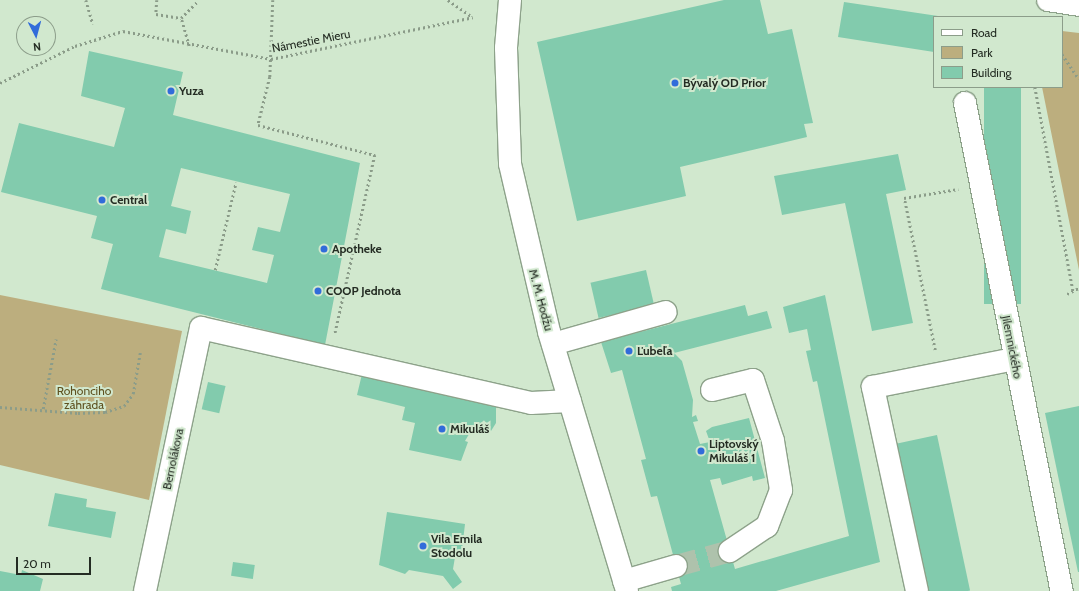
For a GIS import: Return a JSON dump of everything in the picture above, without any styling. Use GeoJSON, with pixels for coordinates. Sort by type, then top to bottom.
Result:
{"type":"FeatureCollection","features":[{"type":"Feature","properties":{"kind":"street","name":"M. M. Hodžu"},"geometry":{"type":"LineString","coordinates":[[510,0],[506,48],[510,164],[553,344],[626,586]]}},
{"type":"Feature","properties":{"kind":"street"},"geometry":{"type":"LineString","coordinates":[[1048,0],[1079,5]]}},
{"type":"Feature","properties":{"kind":"street","name":"Jilemnického"},"geometry":{"type":"LineString","coordinates":[[965,103],[1014,359],[1062,591]]}},
{"type":"Feature","properties":{"kind":"street"},"geometry":{"type":"LineString","coordinates":[[553,344],[666,312]]}},
{"type":"Feature","properties":{"kind":"street","name":"Bernolákova"},"geometry":{"type":"LineString","coordinates":[[145,591],[201,328],[330,357]]}},
{"type":"Feature","properties":{"kind":"street"},"geometry":{"type":"LineString","coordinates":[[330,357],[531,402],[570,401]]}},
{"type":"Feature","properties":{"kind":"street"},"geometry":{"type":"LineString","coordinates":[[917,591],[873,387],[1014,359]]}},
{"type":"Feature","properties":{"kind":"street"},"geometry":{"type":"LineString","coordinates":[[712,390],[753,380],[773,441],[781,490],[767,526],[730,551]]}},
{"type":"Feature","properties":{"kind":"street"},"geometry":{"type":"LineString","coordinates":[[626,586],[676,566]]}},
{"type":"Feature","properties":{"kind":"path"},"geometry":{"type":"LineString","coordinates":[[86,0],[93,24]]}},
{"type":"Feature","properties":{"kind":"path"},"geometry":{"type":"LineString","coordinates":[[157,0],[156,14],[181,18]]}},
{"type":"Feature","properties":{"kind":"path"},"geometry":{"type":"LineString","coordinates":[[181,18],[199,0]]}},
{"type":"Feature","properties":{"kind":"path"},"geometry":{"type":"LineString","coordinates":[[273,0],[272,59],[258,125],[374,155],[330,357]]}},
{"type":"Feature","properties":{"kind":"path","name":"Námestie Mieru"},"geometry":{"type":"LineString","coordinates":[[0,83],[75,46],[123,31],[189,46],[272,59],[473,17],[448,0]]}},
{"type":"Feature","properties":{"kind":"path"},"geometry":{"type":"LineString","coordinates":[[181,18],[189,46]]}},
{"type":"Feature","properties":{"kind":"path"},"geometry":{"type":"LineString","coordinates":[[1063,55],[1079,79]]}},
{"type":"Feature","properties":{"kind":"path"},"geometry":{"type":"LineString","coordinates":[[1034,88],[1073,291]]}},
{"type":"Feature","properties":{"kind":"path"},"geometry":{"type":"LineString","coordinates":[[215,270],[236,182]]}},
{"type":"Feature","properties":{"kind":"path"},"geometry":{"type":"LineString","coordinates":[[940,374],[904,198],[981,184]]}},
{"type":"Feature","properties":{"kind":"path"},"geometry":{"type":"LineString","coordinates":[[1067,294],[1079,288]]}},
{"type":"Feature","properties":{"kind":"path"},"geometry":{"type":"LineString","coordinates":[[43,409],[56,339]]}},
{"type":"Feature","properties":{"kind":"path"},"geometry":{"type":"LineString","coordinates":[[0,407],[105,412],[124,406],[133,394],[140,353]]}},
{"type":"Feature","properties":{"kind":"green space"},"geometry":{"type":"Polygon","coordinates":[[[1063,31],[1079,33],[1079,270],[1042,88],[1063,88],[1063,31]]]}},
{"type":"Feature","properties":{"kind":"green space","name":"Rohonciho záhrada"},"geometry":{"type":"Polygon","coordinates":[[[0,295],[182,331],[149,500],[0,465],[0,295]]]}},
{"type":"Feature","properties":{"kind":"building","name":"Bývalý OD Prior"},"geometry":{"type":"Polygon","coordinates":[[[724,0],[760,0],[768,34],[792,29],[813,123],[804,124],[807,137],[680,167],[686,196],[577,221],[537,42],[724,0]]]}},
{"type":"Feature","properties":{"kind":"building"},"geometry":{"type":"Polygon","coordinates":[[[844,2],[938,16],[933,16],[933,52],[838,37],[844,2]]]}},
{"type":"Feature","properties":{"kind":"building","name":"Central"},"geometry":{"type":"Polygon","coordinates":[[[89,51],[183,72],[173,115],[360,163],[325,345],[101,289],[113,244],[91,238],[97,216],[1,192],[19,123],[114,147],[125,108],[81,96],[89,51]],[[181,168],[171,206],[191,211],[186,234],[166,229],[159,257],[267,283],[274,255],[252,250],[258,227],[280,232],[290,194],[181,168]]]}},
{"type":"Feature","properties":{"kind":"building"},"geometry":{"type":"Polygon","coordinates":[[[984,88],[1021,88],[1021,304],[984,304],[984,88]]]}},
{"type":"Feature","properties":{"kind":"building"},"geometry":{"type":"Polygon","coordinates":[[[898,154],[906,190],[886,194],[913,323],[872,331],[845,203],[782,215],[774,176],[898,154]]]}},
{"type":"Feature","properties":{"kind":"building"},"geometry":{"type":"Polygon","coordinates":[[[646,270],[654,305],[599,318],[590,283],[646,270]]]}},
{"type":"Feature","properties":{"kind":"building","name":"Liptovský Mikuláš 1"},"geometry":{"type":"Polygon","coordinates":[[[825,295],[880,562],[776,591],[672,591],[671,587],[681,584],[657,496],[651,497],[641,460],[646,459],[622,370],[611,373],[601,342],[745,305],[748,316],[767,311],[772,328],[674,353],[682,361],[693,400],[692,417],[696,415],[698,421],[693,422],[700,444],[710,442],[706,431],[712,427],[749,418],[765,478],[753,481],[752,476],[722,485],[720,478],[710,480],[735,569],[849,536],[817,381],[813,382],[806,351],[811,350],[807,329],[789,333],[783,307],[825,295]]]}},
{"type":"Feature","properties":{"kind":"building"},"geometry":{"type":"Polygon","coordinates":[[[362,374],[496,404],[496,423],[491,431],[477,427],[472,429],[465,441],[468,442],[461,461],[409,450],[415,423],[402,420],[405,407],[357,395],[362,374]]]}},
{"type":"Feature","properties":{"kind":"building"},"geometry":{"type":"Polygon","coordinates":[[[208,382],[226,386],[219,413],[202,409],[208,382]]]}},
{"type":"Feature","properties":{"kind":"building"},"geometry":{"type":"Polygon","coordinates":[[[1079,406],[1079,572],[1078,572],[1045,413],[1079,406]]]}},
{"type":"Feature","properties":{"kind":"building"},"geometry":{"type":"Polygon","coordinates":[[[937,435],[970,591],[926,591],[895,444],[937,435]]]}},
{"type":"Feature","properties":{"kind":"building"},"geometry":{"type":"Polygon","coordinates":[[[55,493],[87,499],[86,507],[116,512],[111,538],[48,526],[55,493]]]}},
{"type":"Feature","properties":{"kind":"building","name":"Vila Emila Stodolu"},"geometry":{"type":"Polygon","coordinates":[[[387,512],[465,524],[461,558],[455,557],[453,569],[462,582],[453,589],[443,576],[409,570],[405,574],[379,565],[387,512]]]}},
{"type":"Feature","properties":{"kind":"building"},"geometry":{"type":"Polygon","coordinates":[[[233,562],[255,565],[253,579],[231,576],[233,562]]]}},
{"type":"Feature","properties":{"kind":"building"},"geometry":{"type":"Polygon","coordinates":[[[22,570],[43,579],[40,591],[0,591],[0,571],[21,575],[22,570]]]}},
{"type":"Feature","properties":{"kind":"tunnel"},"geometry":{"type":"LineString","coordinates":[[676,566],[730,551]]}},
{"type":"Feature","properties":{"kind":"place","name":"Bývalý OD Prior"},"geometry":{"type":"Point","coordinates":[675,83]}},
{"type":"Feature","properties":{"kind":"place","name":"Yuza"},"geometry":{"type":"Point","coordinates":[171,91]}},
{"type":"Feature","properties":{"kind":"place","name":"Central"},"geometry":{"type":"Point","coordinates":[102,200]}},
{"type":"Feature","properties":{"kind":"place","name":"Apotheke"},"geometry":{"type":"Point","coordinates":[324,249]}},
{"type":"Feature","properties":{"kind":"place","name":"COOP Jednota"},"geometry":{"type":"Point","coordinates":[318,291]}},
{"type":"Feature","properties":{"kind":"place","name":"Ľubeľa"},"geometry":{"type":"Point","coordinates":[629,351]}},
{"type":"Feature","properties":{"kind":"place","name":"Mikuláš"},"geometry":{"type":"Point","coordinates":[442,429]}},
{"type":"Feature","properties":{"kind":"place","name":"Liptovský Mikuláš 1"},"geometry":{"type":"Point","coordinates":[701,451]}},
{"type":"Feature","properties":{"kind":"place","name":"Vila Emila Stodolu"},"geometry":{"type":"Point","coordinates":[423,546]}}]}
